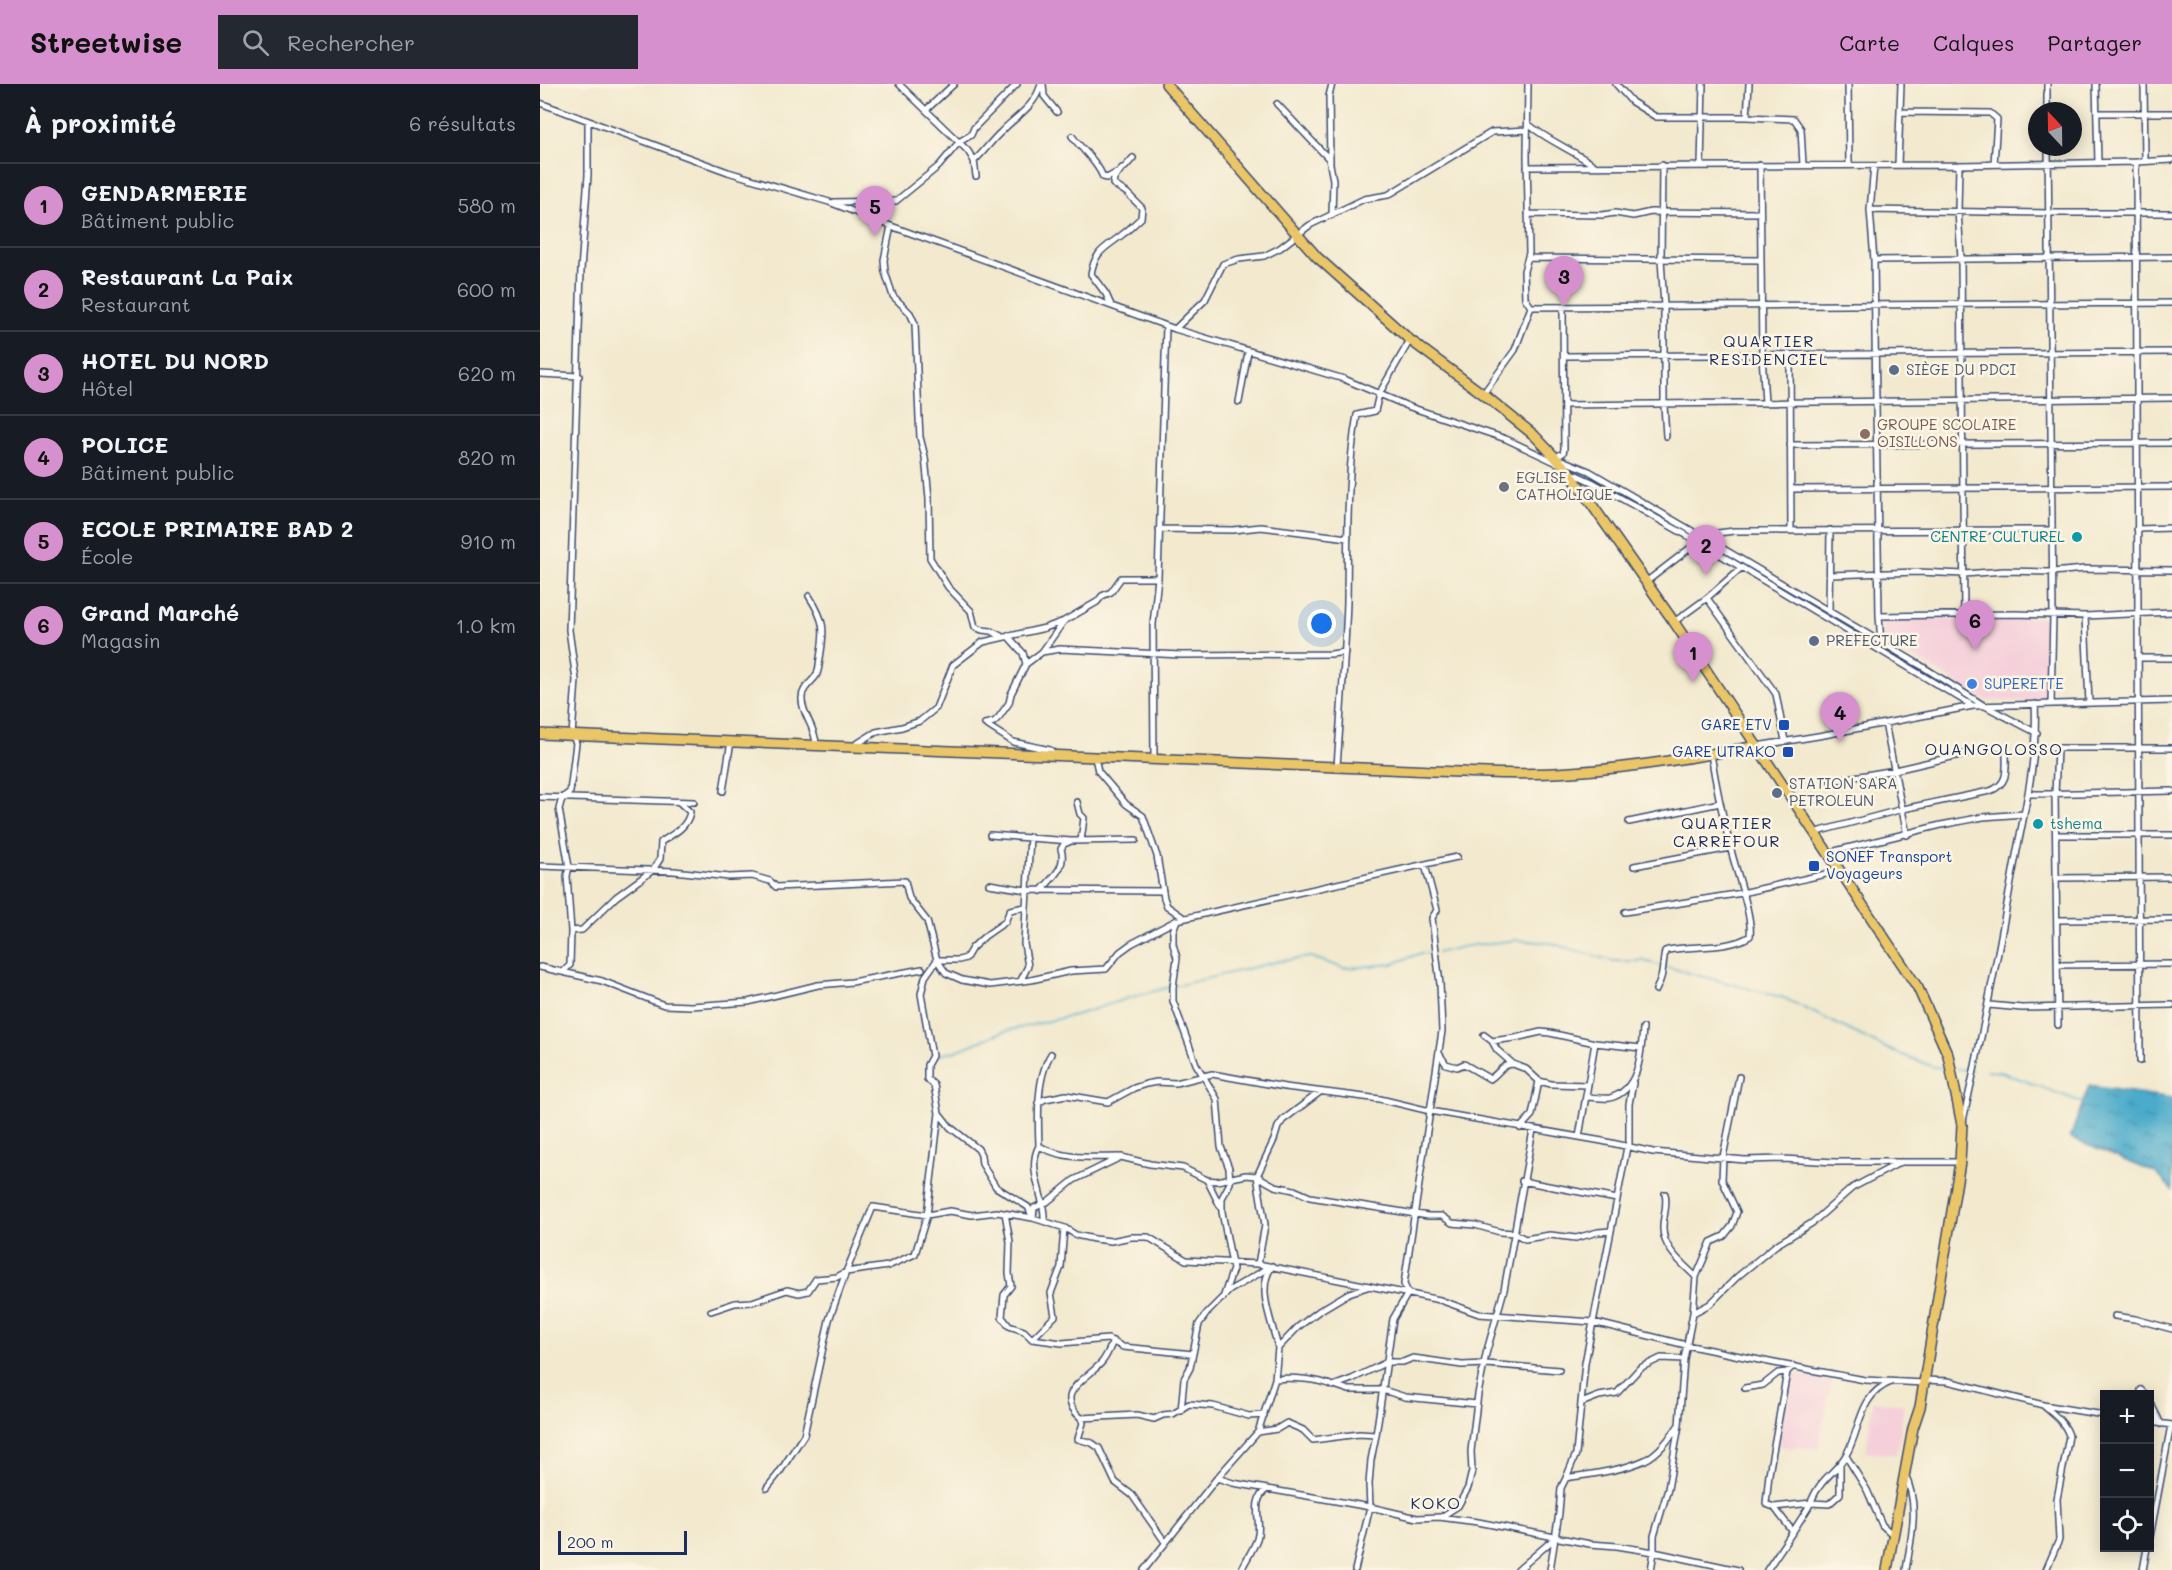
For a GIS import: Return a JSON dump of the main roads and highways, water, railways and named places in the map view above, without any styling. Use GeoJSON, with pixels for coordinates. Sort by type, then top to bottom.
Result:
{"type":"FeatureCollection","features":[{"type":"Feature","properties":{"kind":"highway"},"geometry":{"type":"LineString","coordinates":[[1166,84],[1317,257],[1410,340],[1534,435],[1566,469],[1674,622],[1918,988],[1934,1020],[1948,1055],[1962,1125],[1960,1161],[1924,1382],[1887,1570]]}},
{"type":"Feature","properties":{"kind":"highway"},"geometry":{"type":"LineString","coordinates":[[540,734],[816,744],[1095,758],[1550,773],[1614,768],[1756,746]]}},
{"type":"Feature","properties":{"kind":"water"},"geometry":{"type":"Polygon","coordinates":[[[2089,1086],[2172,1098],[2172,1190],[2156,1173],[2070,1138],[2089,1086]]]}},
{"type":"Feature","properties":{"kind":"waterway"},"geometry":{"type":"LineString","coordinates":[[1437,953],[1466,946],[1517,940],[1551,943],[1613,961],[1644,961],[1784,998],[1892,1051],[1934,1067],[1945,1068]]}},
{"type":"Feature","properties":{"kind":"waterway"},"geometry":{"type":"LineString","coordinates":[[1175,986],[1280,961],[1311,957],[1343,968],[1392,964],[1421,953],[1433,953]]}},
{"type":"Feature","properties":{"kind":"waterway"},"geometry":{"type":"LineString","coordinates":[[934,1056],[956,1051],[1002,1032],[1079,1014],[1170,987]]}},
{"type":"Feature","properties":{"kind":"waterway"},"geometry":{"type":"LineString","coordinates":[[1956,1069],[1972,1070]]}},
{"type":"Feature","properties":{"kind":"waterway"},"geometry":{"type":"LineString","coordinates":[[1986,1071],[2001,1072],[2084,1103]]}},
{"type":"Feature","properties":{"kind":"place","name":"ECOLE PRIMAIRE BAD 2"},"geometry":{"type":"Point","coordinates":[875,236]}},
{"type":"Feature","properties":{"kind":"place","name":"HOTEL DU NORD"},"geometry":{"type":"Point","coordinates":[1564,306]}},
{"type":"Feature","properties":{"kind":"place","name":"SIÈGE DU PDCI"},"geometry":{"type":"Point","coordinates":[1894,370]}},
{"type":"Feature","properties":{"kind":"place","name":"GROUPE SCOLAIRE OISILLONS"},"geometry":{"type":"Point","coordinates":[1865,434]}},
{"type":"Feature","properties":{"kind":"place","name":"EGLISE CATHOLIQUE"},"geometry":{"type":"Point","coordinates":[1504,487]}},
{"type":"Feature","properties":{"kind":"place","name":"CENTRE CULTUREL"},"geometry":{"type":"Point","coordinates":[2077,537]}},
{"type":"Feature","properties":{"kind":"place","name":"Restaurant La Paix"},"geometry":{"type":"Point","coordinates":[1706,575]}},
{"type":"Feature","properties":{"kind":"place","name":"PREFECTURE"},"geometry":{"type":"Point","coordinates":[1814,641]}},
{"type":"Feature","properties":{"kind":"place","name":"Grand Marché"},"geometry":{"type":"Point","coordinates":[1975,650]}},
{"type":"Feature","properties":{"kind":"place","name":"GENDARMERIE"},"geometry":{"type":"Point","coordinates":[1693,682]}},
{"type":"Feature","properties":{"kind":"place","name":"SUPERETTE"},"geometry":{"type":"Point","coordinates":[1972,684]}},
{"type":"Feature","properties":{"kind":"place","name":"GARE ETV"},"geometry":{"type":"Point","coordinates":[1784,725]}},
{"type":"Feature","properties":{"kind":"place","name":"POLICE"},"geometry":{"type":"Point","coordinates":[1840,742]}},
{"type":"Feature","properties":{"kind":"place","name":"GARE UTRAKO"},"geometry":{"type":"Point","coordinates":[1788,752]}},
{"type":"Feature","properties":{"kind":"place","name":"STATION SARA PETROLEUN"},"geometry":{"type":"Point","coordinates":[1777,793]}},
{"type":"Feature","properties":{"kind":"place","name":"tshema"},"geometry":{"type":"Point","coordinates":[2038,824]}},
{"type":"Feature","properties":{"kind":"place","name":"SONEF Transport Voyageurs"},"geometry":{"type":"Point","coordinates":[1814,866]}},
{"type":"Feature","properties":{"kind":"district","name":"QUARTIER RESIDENCIEL"},"geometry":{"type":"Point","coordinates":[1769,350]}},
{"type":"Feature","properties":{"kind":"district","name":"OUANGOLOSSO"},"geometry":{"type":"Point","coordinates":[1994,749]}},
{"type":"Feature","properties":{"kind":"district","name":"QUARTIER CARREFOUR"},"geometry":{"type":"Point","coordinates":[1727,832]}},
{"type":"Feature","properties":{"kind":"district","name":"KOKO"},"geometry":{"type":"Point","coordinates":[1436,1503]}}]}
